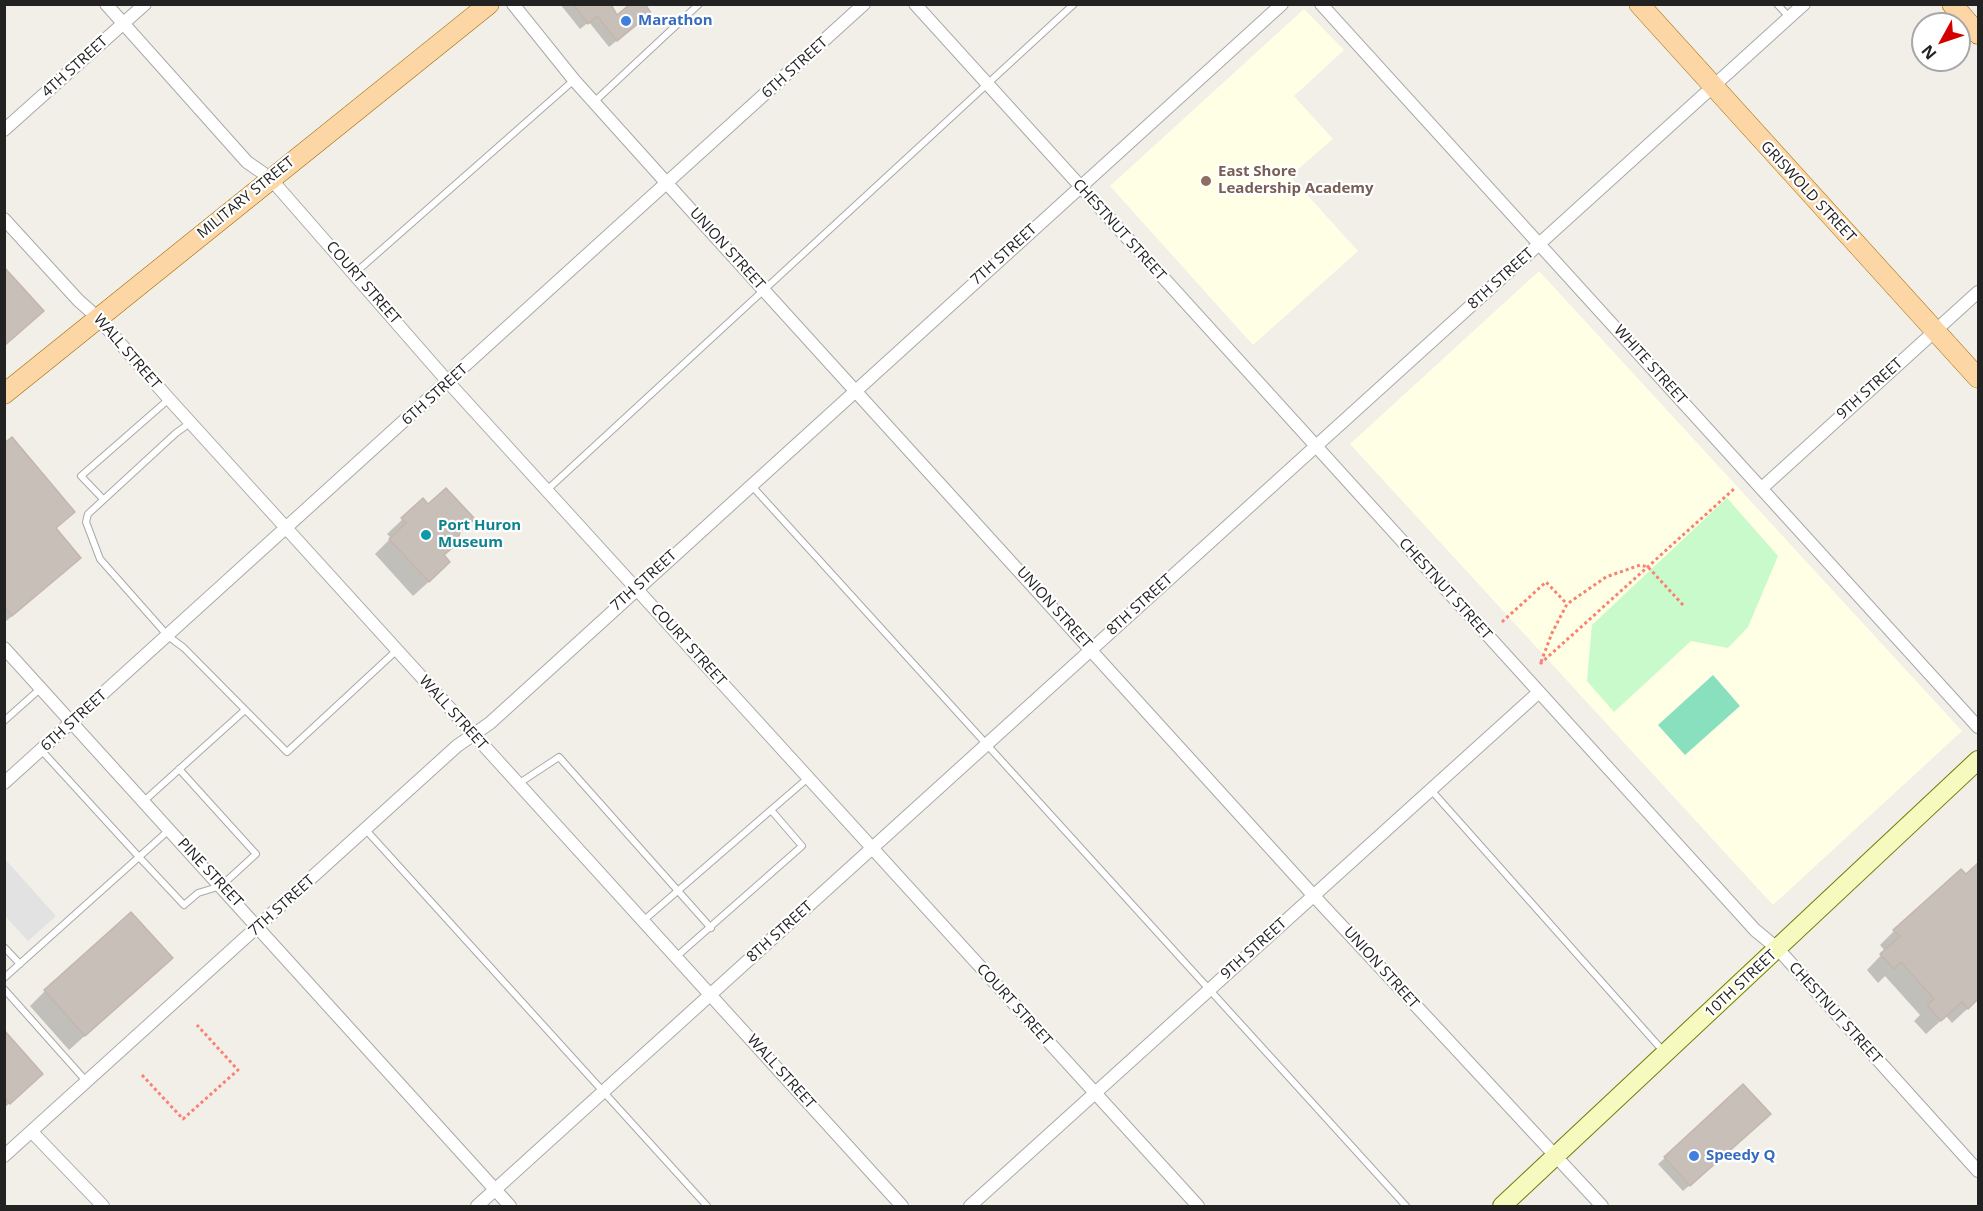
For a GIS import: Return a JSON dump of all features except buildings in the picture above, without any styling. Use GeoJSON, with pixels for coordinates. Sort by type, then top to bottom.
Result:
{"type":"FeatureCollection","features":[{"type":"Feature","properties":{"kind":"main road","name":"MILITARY STREET"},"geometry":{"type":"LineString","coordinates":[[4,394],[489,4]]}},
{"type":"Feature","properties":{"kind":"main road","name":"GRISWOLD STREET"},"geometry":{"type":"LineString","coordinates":[[1639,4],[1712,88],[1978,378]]}},
{"type":"Feature","properties":{"kind":"main road"},"geometry":{"type":"LineString","coordinates":[[1952,4],[1978,34]]}},
{"type":"Feature","properties":{"kind":"street","name":"COURT STREET"},"geometry":{"type":"LineString","coordinates":[[106,4],[247,162],[270,178],[356,273],[449,383],[1198,1206]]}},
{"type":"Feature","properties":{"kind":"street","name":"4TH STREET"},"geometry":{"type":"LineString","coordinates":[[4,130],[145,4]]}},
{"type":"Feature","properties":{"kind":"street","name":"UNION STREET"},"geometry":{"type":"LineString","coordinates":[[513,4],[574,80],[1596,1205]]}},
{"type":"Feature","properties":{"kind":"street","name":"6TH STREET"},"geometry":{"type":"LineString","coordinates":[[4,783],[449,383],[864,4]]}},
{"type":"Feature","properties":{"kind":"street","name":"CHESTNUT STREET"},"geometry":{"type":"LineString","coordinates":[[915,4],[1755,930],[1778,949],[1978,1171]]}},
{"type":"Feature","properties":{"kind":"street","name":"7TH STREET"},"geometry":{"type":"LineString","coordinates":[[4,1156],[472,734],[490,723],[636,588],[1282,4]]}},
{"type":"Feature","properties":{"kind":"street","name":"WHITE STREET"},"geometry":{"type":"LineString","coordinates":[[1321,4],[1978,727]]}},
{"type":"Feature","properties":{"kind":"street","name":"8TH STREET"},"geometry":{"type":"LineString","coordinates":[[477,1206],[1804,4]]}},
{"type":"Feature","properties":{"kind":"street","name":"WALL STREET"},"geometry":{"type":"LineString","coordinates":[[4,219],[78,300],[98,318],[190,423],[902,1206]]}},
{"type":"Feature","properties":{"kind":"street","name":"9TH STREET"},"geometry":{"type":"LineString","coordinates":[[1762,488],[1978,292]]}},
{"type":"Feature","properties":{"kind":"street","name":"PINE STREET"},"geometry":{"type":"LineString","coordinates":[[4,648],[259,926],[510,1206]]}},
{"type":"Feature","properties":{"kind":"street","name":"9TH STREET"},"geometry":{"type":"LineString","coordinates":[[970,1206],[1539,692]]}},
{"type":"Feature","properties":{"kind":"street","name":"10TH STREET"},"geometry":{"type":"LineString","coordinates":[[1502,1206],[1978,760]]}},
{"type":"Feature","properties":{"kind":"street"},"geometry":{"type":"LineString","coordinates":[[32,1132],[103,1206]]}},
{"type":"Feature","properties":{"kind":"lane"},"geometry":{"type":"LineString","coordinates":[[594,102],[699,4]]}},
{"type":"Feature","properties":{"kind":"lane"},"geometry":{"type":"LineString","coordinates":[[547,490],[1074,4]]}},
{"type":"Feature","properties":{"kind":"lane"},"geometry":{"type":"LineString","coordinates":[[1777,4],[1790,18]]}},
{"type":"Feature","properties":{"kind":"lane"},"geometry":{"type":"LineString","coordinates":[[356,273],[574,80]]}},
{"type":"Feature","properties":{"kind":"lane"},"geometry":{"type":"LineString","coordinates":[[103,499],[81,476],[169,399]]}},
{"type":"Feature","properties":{"kind":"lane"},"geometry":{"type":"LineString","coordinates":[[190,423],[103,499],[88,514],[86,522],[100,559],[168,636],[184,648],[287,752],[397,651]]}},
{"type":"Feature","properties":{"kind":"lane"},"geometry":{"type":"LineString","coordinates":[[750,485],[1406,1206]]}},
{"type":"Feature","properties":{"kind":"lane"},"geometry":{"type":"LineString","coordinates":[[4,721],[41,687]]}},
{"type":"Feature","properties":{"kind":"lane"},"geometry":{"type":"LineString","coordinates":[[144,801],[245,710]]}},
{"type":"Feature","properties":{"kind":"lane"},"geometry":{"type":"LineString","coordinates":[[42,751],[184,905],[198,893],[221,886],[256,854],[179,770]]}},
{"type":"Feature","properties":{"kind":"lane"},"geometry":{"type":"LineString","coordinates":[[518,784],[559,758],[711,928]]}},
{"type":"Feature","properties":{"kind":"lane"},"geometry":{"type":"LineString","coordinates":[[643,921],[808,778]]}},
{"type":"Feature","properties":{"kind":"lane"},"geometry":{"type":"LineString","coordinates":[[1431,790],[1665,1053]]}},
{"type":"Feature","properties":{"kind":"lane"},"geometry":{"type":"LineString","coordinates":[[676,957],[802,846],[771,810]]}},
{"type":"Feature","properties":{"kind":"lane"},"geometry":{"type":"LineString","coordinates":[[4,978],[169,829]]}},
{"type":"Feature","properties":{"kind":"lane"},"geometry":{"type":"LineString","coordinates":[[366,830],[707,1206]]}},
{"type":"Feature","properties":{"kind":"lane"},"geometry":{"type":"LineString","coordinates":[[4,947],[20,964]]}},
{"type":"Feature","properties":{"kind":"lane"},"geometry":{"type":"LineString","coordinates":[[4,989],[88,1082]]}},
{"type":"Feature","properties":{"kind":"path"},"geometry":{"type":"LineString","coordinates":[[1684,606],[1648,567],[1640,565],[1606,577],[1567,604],[1540,664],[1648,567],[1734,489]]}},
{"type":"Feature","properties":{"kind":"path"},"geometry":{"type":"LineString","coordinates":[[1503,622],[1546,582],[1567,604]]}},
{"type":"Feature","properties":{"kind":"path"},"geometry":{"type":"LineString","coordinates":[[142,1075],[183,1119],[238,1070],[197,1025]]}},
{"type":"Feature","properties":{"kind":"shaded area","name":"East Shore Leadership Academy"},"geometry":{"type":"Polygon","coordinates":[[[1304,9],[1344,50],[1294,96],[1333,139],[1290,176],[1358,251],[1253,345],[1110,186],[1304,9]]]}},
{"type":"Feature","properties":{"kind":"shaded area"},"geometry":{"type":"Polygon","coordinates":[[[1539,271],[1962,731],[1773,905],[1350,444],[1539,271]]]}},
{"type":"Feature","properties":{"kind":"shaded area"},"geometry":{"type":"Polygon","coordinates":[[[5,859],[56,916],[28,941],[5,916],[5,859]]]}},
{"type":"Feature","properties":{"kind":"green space"},"geometry":{"type":"Polygon","coordinates":[[[1727,498],[1778,556],[1748,627],[1728,648],[1691,641],[1614,712],[1587,681],[1592,625],[1727,498]]]}},
{"type":"Feature","properties":{"kind":"green space"},"geometry":{"type":"Polygon","coordinates":[[[1713,675],[1740,706],[1685,755],[1658,725],[1713,675]]]}},
{"type":"Feature","properties":{"kind":"place","name":"Marathon"},"geometry":{"type":"Point","coordinates":[626,21]}},
{"type":"Feature","properties":{"kind":"place","name":"East Shore Leadership Academy"},"geometry":{"type":"Point","coordinates":[1206,181]}},
{"type":"Feature","properties":{"kind":"place","name":"Port Huron Museum"},"geometry":{"type":"Point","coordinates":[426,535]}},
{"type":"Feature","properties":{"kind":"place","name":"Speedy Q"},"geometry":{"type":"Point","coordinates":[1694,1156]}}]}
